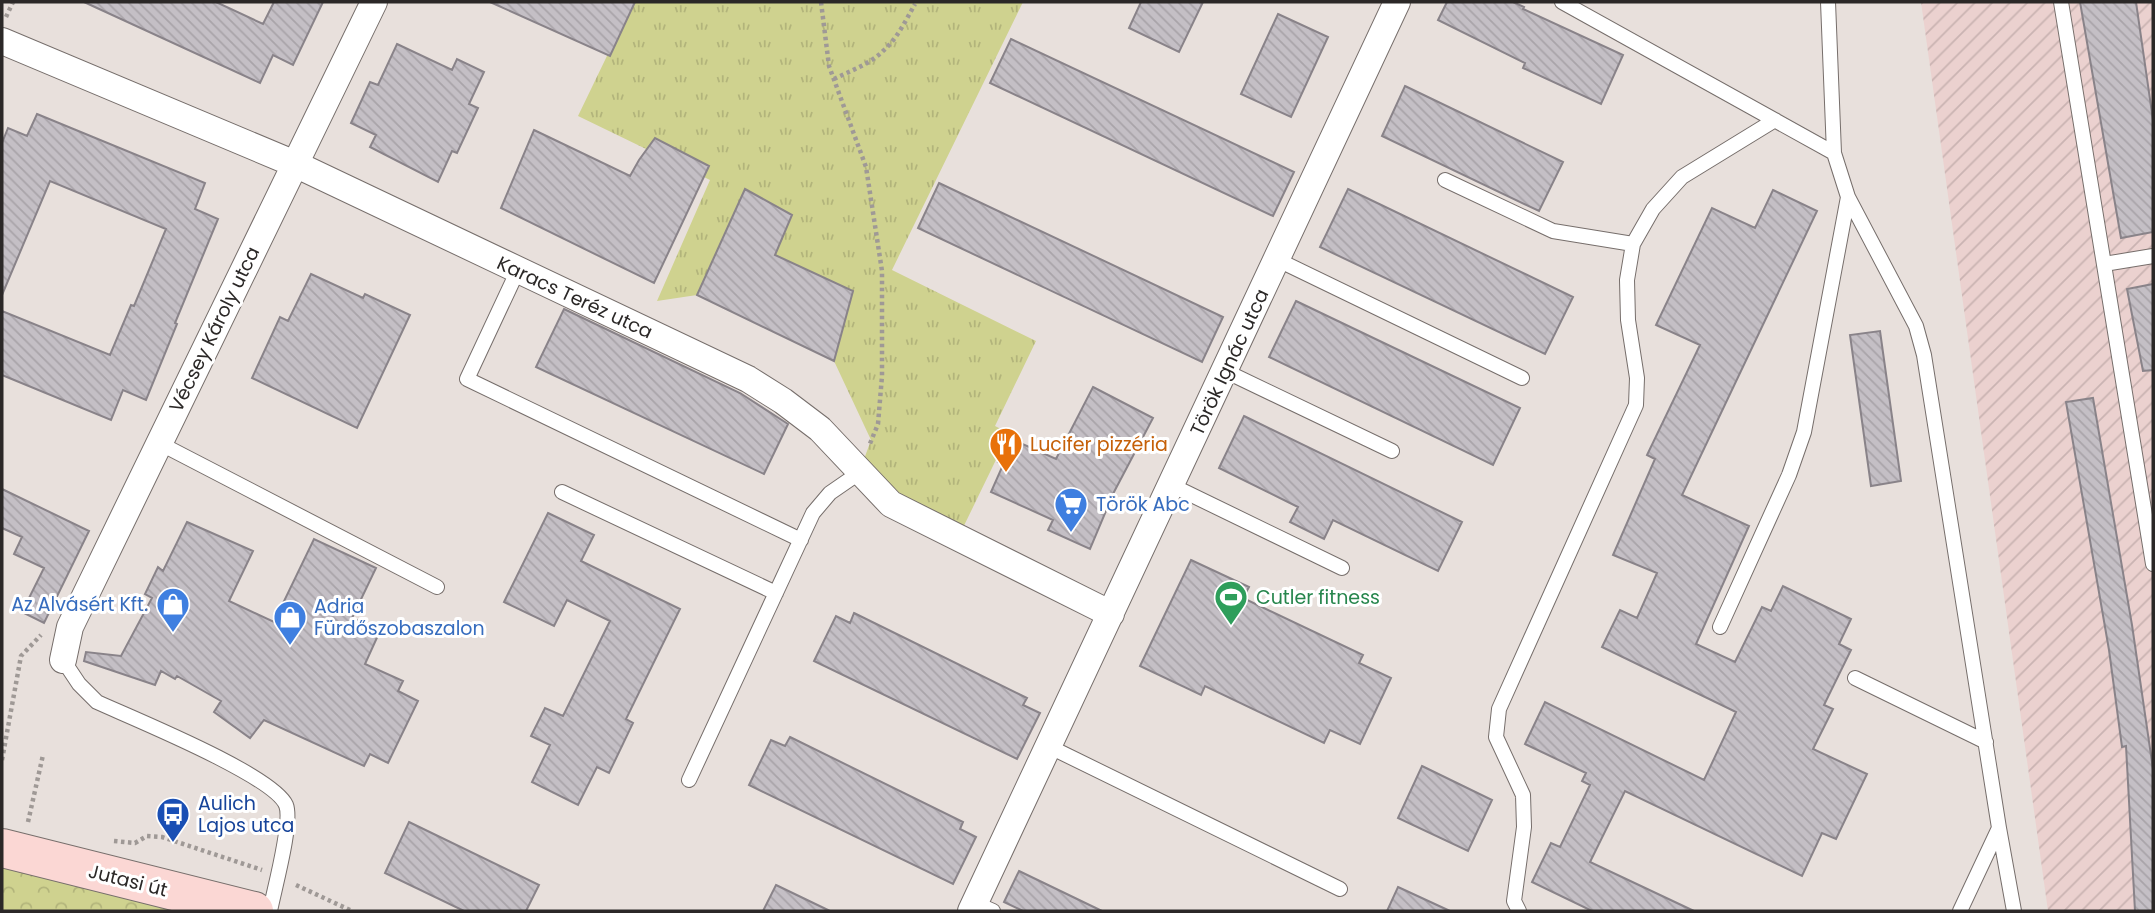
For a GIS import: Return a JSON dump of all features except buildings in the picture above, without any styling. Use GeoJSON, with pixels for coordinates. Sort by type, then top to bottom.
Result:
{"type":"FeatureCollection","features":[{"type":"Feature","properties":{"kind":"street","name":"Vécsey Károly utca"},"geometry":{"type":"LineString","coordinates":[[63,660],[70,626],[374,2]]}},
{"type":"Feature","properties":{"kind":"street","name":"Török Ignác utca"},"geometry":{"type":"LineString","coordinates":[[980,908],[1111,614],[1397,2]]}},
{"type":"Feature","properties":{"kind":"street","name":"Karacs Teréz utca"},"geometry":{"type":"LineString","coordinates":[[2,41],[295,164],[748,379],[820,429],[891,504],[1111,614]]}},
{"type":"Feature","properties":{"kind":"street","name":"Jutasi út"},"geometry":{"type":"LineString","coordinates":[[14,840],[254,911]]}},
{"type":"Feature","properties":{"kind":"lane"},"geometry":{"type":"LineString","coordinates":[[1562,2],[1834,153]]}},
{"type":"Feature","properties":{"kind":"lane"},"geometry":{"type":"LineString","coordinates":[[1828,2],[1834,153],[1848,197],[1916,326],[1924,355],[2014,911]]}},
{"type":"Feature","properties":{"kind":"lane"},"geometry":{"type":"LineString","coordinates":[[2061,2],[2153,564]]}},
{"type":"Feature","properties":{"kind":"lane"},"geometry":{"type":"LineString","coordinates":[[1519,911],[1514,901],[1524,827],[1523,795],[1496,737],[1499,709],[1636,405],[1637,379],[1628,320],[1627,281],[1633,244],[1653,209],[1682,177],[1775,120]]}},
{"type":"Feature","properties":{"kind":"lane"},"geometry":{"type":"LineString","coordinates":[[1445,180],[1553,231],[1633,244]]}},
{"type":"Feature","properties":{"kind":"lane"},"geometry":{"type":"LineString","coordinates":[[1720,627],[1789,475],[1804,432],[1848,197]]}},
{"type":"Feature","properties":{"kind":"lane"},"geometry":{"type":"LineString","coordinates":[[2104,264],[2153,256]]}},
{"type":"Feature","properties":{"kind":"lane"},"geometry":{"type":"LineString","coordinates":[[1276,259],[1522,378]]}},
{"type":"Feature","properties":{"kind":"lane"},"geometry":{"type":"LineString","coordinates":[[518,270],[467,379],[801,540]]}},
{"type":"Feature","properties":{"kind":"lane"},"geometry":{"type":"LineString","coordinates":[[1225,370],[1392,451]]}},
{"type":"Feature","properties":{"kind":"lane"},"geometry":{"type":"LineString","coordinates":[[159,443],[437,587]]}},
{"type":"Feature","properties":{"kind":"lane"},"geometry":{"type":"LineString","coordinates":[[689,780],[813,513],[830,494],[859,473]]}},
{"type":"Feature","properties":{"kind":"lane"},"geometry":{"type":"LineString","coordinates":[[1171,485],[1342,568]]}},
{"type":"Feature","properties":{"kind":"lane"},"geometry":{"type":"LineString","coordinates":[[562,492],[776,593]]}},
{"type":"Feature","properties":{"kind":"lane"},"geometry":{"type":"LineString","coordinates":[[63,660],[79,684],[97,702],[250,773],[273,789],[286,805],[286,831],[270,911]]}},
{"type":"Feature","properties":{"kind":"lane"},"geometry":{"type":"LineString","coordinates":[[1856,678],[1986,742]]}},
{"type":"Feature","properties":{"kind":"lane"},"geometry":{"type":"LineString","coordinates":[[1050,747],[1340,889]]}},
{"type":"Feature","properties":{"kind":"lane"},"geometry":{"type":"LineString","coordinates":[[1960,911],[1999,828]]}},
{"type":"Feature","properties":{"kind":"path"},"geometry":{"type":"LineString","coordinates":[[2,24],[13,2]]}},
{"type":"Feature","properties":{"kind":"path"},"geometry":{"type":"LineString","coordinates":[[821,2],[829,66],[866,167],[882,271],[882,376],[878,424],[859,473]]}},
{"type":"Feature","properties":{"kind":"path"},"geometry":{"type":"LineString","coordinates":[[834,79],[858,68],[883,51],[901,29],[915,4]]}},
{"type":"Feature","properties":{"kind":"path"},"geometry":{"type":"LineString","coordinates":[[2,760],[21,656],[48,627]]}},
{"type":"Feature","properties":{"kind":"path"},"geometry":{"type":"LineString","coordinates":[[14,840],[43,755]]}},
{"type":"Feature","properties":{"kind":"path"},"geometry":{"type":"LineString","coordinates":[[108,840],[135,843],[147,836],[162,836],[277,876],[352,911]]}},
{"type":"Feature","properties":{"kind":"shaded area"},"geometry":{"type":"Polygon","coordinates":[[[1921,2],[2153,2],[2153,911],[2048,911],[1921,2]]]}},
{"type":"Feature","properties":{"kind":"green space"},"geometry":{"type":"Polygon","coordinates":[[[633,2],[1023,2],[892,270],[1036,341],[995,426],[1009,433],[958,538],[859,473],[871,440],[834,361],[697,295],[657,301],[710,180],[578,116],[633,2]]]}},
{"type":"Feature","properties":{"kind":"green space"},"geometry":{"type":"Polygon","coordinates":[[[2,846],[271,911],[2,911],[2,846]]]}},
{"type":"Feature","properties":{"kind":"place","name":"Lucifer pizzéria"},"geometry":{"type":"Point","coordinates":[1006,474]}},
{"type":"Feature","properties":{"kind":"place","name":"Török Abc"},"geometry":{"type":"Point","coordinates":[1071,534]}},
{"type":"Feature","properties":{"kind":"place","name":"Cutler fitness"},"geometry":{"type":"Point","coordinates":[1231,627]}},
{"type":"Feature","properties":{"kind":"place","name":"Az Alvásért Kft."},"geometry":{"type":"Point","coordinates":[173,634]}},
{"type":"Feature","properties":{"kind":"place","name":"Adria Fürdőszobaszalon"},"geometry":{"type":"Point","coordinates":[290,647]}},
{"type":"Feature","properties":{"kind":"place","name":"Aulich Lajos utca"},"geometry":{"type":"Point","coordinates":[173,844]}}]}
